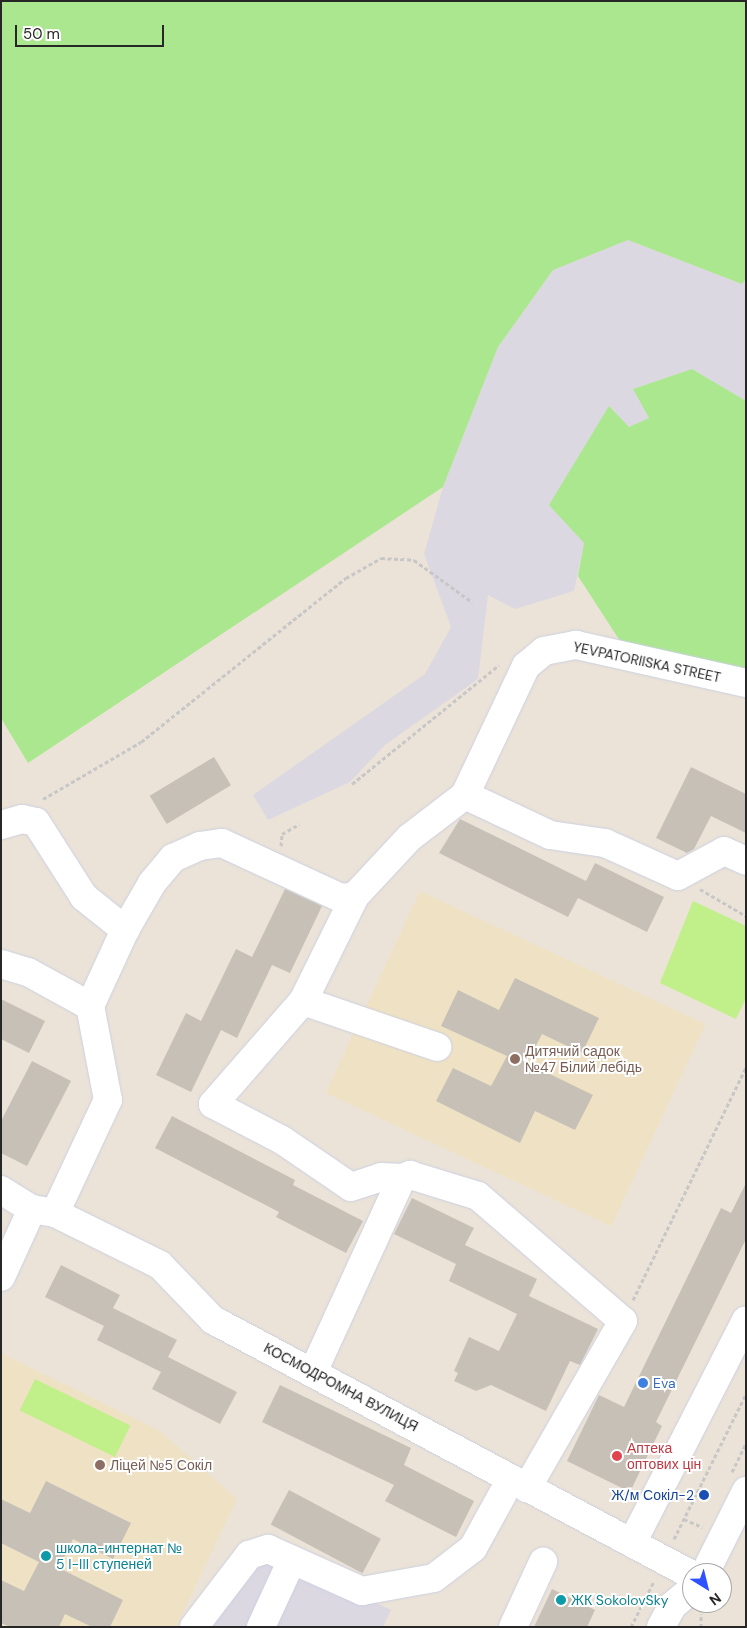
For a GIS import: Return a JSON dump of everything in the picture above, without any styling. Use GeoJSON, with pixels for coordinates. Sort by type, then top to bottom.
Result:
{"type":"FeatureCollection","features":[{"type":"Feature","properties":{"kind":"street","name":"YEVPATORIISKA STREET"},"geometry":{"type":"LineString","coordinates":[[402,1178],[381,1177],[350,1187],[282,1140],[214,1104],[303,1001],[355,896],[409,838],[465,795],[526,666],[557,646],[576,645],[746,683]]}},
{"type":"Feature","properties":{"kind":"street"},"geometry":{"type":"LineString","coordinates":[[465,795],[550,835],[605,843],[678,876],[724,850],[746,861]]}},
{"type":"Feature","properties":{"kind":"street"},"geometry":{"type":"LineString","coordinates":[[1,825],[22,819],[36,822],[84,897],[125,930]]}},
{"type":"Feature","properties":{"kind":"street"},"geometry":{"type":"LineString","coordinates":[[1,1277],[43,1211],[108,1100],[90,1006],[125,930],[152,883],[173,858],[200,846],[222,843],[340,898],[355,896]]}},
{"type":"Feature","properties":{"kind":"street"},"geometry":{"type":"LineString","coordinates":[[1,964],[28,972],[90,1006]]}},
{"type":"Feature","properties":{"kind":"street"},"geometry":{"type":"LineString","coordinates":[[303,1001],[437,1047]]}},
{"type":"Feature","properties":{"kind":"street"},"geometry":{"type":"LineString","coordinates":[[194,1627],[249,1555],[268,1549],[362,1591],[434,1578],[473,1548],[519,1484],[623,1321],[478,1196],[410,1174],[402,1178],[314,1370]]}},
{"type":"Feature","properties":{"kind":"street","name":"КОСМОДРОМНА ВУЛИЦЯ"},"geometry":{"type":"LineString","coordinates":[[1,1190],[160,1265],[214,1320],[314,1370],[519,1484],[682,1570]]}},
{"type":"Feature","properties":{"kind":"street"},"geometry":{"type":"LineString","coordinates":[[632,1543],[746,1320]]}},
{"type":"Feature","properties":{"kind":"street"},"geometry":{"type":"LineString","coordinates":[[711,1563],[746,1490]]}},
{"type":"Feature","properties":{"kind":"street"},"geometry":{"type":"LineString","coordinates":[[261,1627],[292,1560]]}},
{"type":"Feature","properties":{"kind":"street"},"geometry":{"type":"LineString","coordinates":[[512,1627],[543,1562]]}},
{"type":"Feature","properties":{"kind":"path"},"geometry":{"type":"LineString","coordinates":[[34,804],[141,742],[346,578],[381,558],[414,560],[472,602]]}},
{"type":"Feature","properties":{"kind":"path"},"geometry":{"type":"LineString","coordinates":[[352,784],[504,662]]}},
{"type":"Feature","properties":{"kind":"path"},"geometry":{"type":"LineString","coordinates":[[678,876],[746,916]]}},
{"type":"Feature","properties":{"kind":"path"},"geometry":{"type":"LineString","coordinates":[[623,1321],[746,1066]]}},
{"type":"Feature","properties":{"kind":"path"},"geometry":{"type":"LineString","coordinates":[[631,1627],[746,1394]]}},
{"type":"Feature","properties":{"kind":"shaded area"},"geometry":{"type":"Polygon","coordinates":[[[628,240],[742,284],[746,279],[746,401],[692,369],[633,389],[649,418],[629,427],[609,406],[550,505],[584,543],[574,591],[515,609],[488,595],[478,679],[385,745],[350,782],[268,820],[253,795],[425,674],[451,627],[424,554],[443,487],[498,347],[553,270],[628,240]]]}},
{"type":"Feature","properties":{"kind":"shaded area","name":"Дитячий садок №47 Білий лебідь"},"geometry":{"type":"Polygon","coordinates":[[[420,891],[705,1024],[611,1226],[326,1093],[420,891]]]}},
{"type":"Feature","properties":{"kind":"shaded area","name":"Ліцей №5 Сокіл"},"geometry":{"type":"Polygon","coordinates":[[[1,1353],[160,1431],[237,1499],[176,1627],[1,1627],[1,1353]]]}},
{"type":"Feature","properties":{"kind":"shaded area"},"geometry":{"type":"Polygon","coordinates":[[[253,1544],[391,1610],[383,1627],[209,1627],[253,1544]]]}},
{"type":"Feature","properties":{"kind":"green space"},"geometry":{"type":"Polygon","coordinates":[[[1,1],[746,1],[746,279],[742,284],[628,240],[553,270],[498,347],[443,487],[28,763],[1,718],[1,1]]]}},
{"type":"Feature","properties":{"kind":"green space"},"geometry":{"type":"Polygon","coordinates":[[[692,369],[746,401],[746,669],[620,641],[578,576],[584,543],[549,505],[609,406],[629,427],[649,418],[633,389],[692,369]]]}},
{"type":"Feature","properties":{"kind":"green space"},"geometry":{"type":"Polygon","coordinates":[[[693,901],[746,926],[746,998],[736,1019],[660,983],[693,901]]]}},
{"type":"Feature","properties":{"kind":"green space"},"geometry":{"type":"Polygon","coordinates":[[[35,1379],[130,1425],[115,1457],[20,1410],[35,1379]]]}},
{"type":"Feature","properties":{"kind":"building"},"geometry":{"type":"Polygon","coordinates":[[[214,757],[231,785],[167,824],[150,796],[214,757]]]}},
{"type":"Feature","properties":{"kind":"building"},"geometry":{"type":"Polygon","coordinates":[[[691,767],[746,794],[746,833],[711,816],[694,849],[687,853],[656,838],[691,767]]]}},
{"type":"Feature","properties":{"kind":"building"},"geometry":{"type":"Polygon","coordinates":[[[460,819],[586,881],[595,863],[664,897],[647,932],[578,898],[568,917],[439,853],[460,819]]]}},
{"type":"Feature","properties":{"kind":"building"},"geometry":{"type":"Polygon","coordinates":[[[285,889],[322,906],[290,973],[272,965],[237,1038],[221,1030],[191,1092],[156,1075],[186,1013],[201,1021],[236,949],[252,957],[285,889]]]}},
{"type":"Feature","properties":{"kind":"building"},"geometry":{"type":"Polygon","coordinates":[[[515,978],[599,1018],[582,1053],[542,1034],[527,1063],[593,1095],[575,1130],[535,1111],[520,1143],[436,1101],[453,1068],[491,1086],[507,1056],[441,1026],[458,990],[499,1010],[515,978]]]}},
{"type":"Feature","properties":{"kind":"building"},"geometry":{"type":"Polygon","coordinates":[[[1,999],[45,1021],[29,1053],[1,1039],[1,999]]]}},
{"type":"Feature","properties":{"kind":"building"},"geometry":{"type":"Polygon","coordinates":[[[32,1061],[71,1081],[27,1166],[1,1153],[1,1121],[32,1061]]]}},
{"type":"Feature","properties":{"kind":"building"},"geometry":{"type":"Polygon","coordinates":[[[172,1116],[295,1180],[293,1185],[363,1221],[346,1253],[276,1217],[279,1212],[155,1148],[172,1116]]]}},
{"type":"Feature","properties":{"kind":"building"},"geometry":{"type":"Polygon","coordinates":[[[746,1183],[746,1239],[656,1422],[662,1426],[630,1492],[567,1461],[599,1395],[624,1407],[721,1208],[731,1213],[746,1183]]]}},
{"type":"Feature","properties":{"kind":"building"},"geometry":{"type":"Polygon","coordinates":[[[412,1198],[474,1228],[465,1245],[537,1279],[529,1296],[598,1329],[580,1365],[570,1361],[546,1411],[491,1385],[476,1391],[454,1381],[458,1373],[454,1371],[469,1337],[499,1351],[517,1314],[449,1281],[456,1264],[394,1234],[412,1198]]]}},
{"type":"Feature","properties":{"kind":"building"},"geometry":{"type":"Polygon","coordinates":[[[61,1265],[120,1295],[113,1308],[177,1340],[168,1357],[237,1392],[220,1424],[152,1389],[161,1372],[97,1340],[104,1326],[45,1297],[61,1265]]]}},
{"type":"Feature","properties":{"kind":"building"},"geometry":{"type":"Polygon","coordinates":[[[280,1385],[411,1448],[404,1465],[474,1501],[456,1537],[385,1501],[394,1485],[262,1422],[280,1385]]]}},
{"type":"Feature","properties":{"kind":"building","name":"школа-интернат № 5 I-III ступеней"},"geometry":{"type":"Polygon","coordinates":[[[46,1481],[131,1523],[113,1559],[73,1539],[59,1568],[123,1600],[110,1627],[92,1627],[65,1614],[59,1627],[10,1627],[1,1623],[1,1580],[24,1591],[39,1562],[1,1543],[1,1499],[30,1513],[46,1481]]]}},
{"type":"Feature","properties":{"kind":"building"},"geometry":{"type":"Polygon","coordinates":[[[289,1490],[381,1539],[363,1573],[271,1524],[289,1490]]]}},
{"type":"Feature","properties":{"kind":"building","name":"ЖК SokolovSky"},"geometry":{"type":"Polygon","coordinates":[[[552,1589],[595,1610],[587,1627],[534,1627],[552,1589]]]}},
{"type":"Feature","properties":{"kind":"place","name":"Дитячий садок №47 Білий лебідь"},"geometry":{"type":"Point","coordinates":[515,1059]}},
{"type":"Feature","properties":{"kind":"place","name":"Eva"},"geometry":{"type":"Point","coordinates":[643,1383]}},
{"type":"Feature","properties":{"kind":"place","name":"Аптека оптових цін"},"geometry":{"type":"Point","coordinates":[617,1456]}},
{"type":"Feature","properties":{"kind":"place","name":"Ліцей №5 Сокіл"},"geometry":{"type":"Point","coordinates":[100,1465]}},
{"type":"Feature","properties":{"kind":"place","name":"Ж/м Сокіл-2"},"geometry":{"type":"Point","coordinates":[704,1495]}},
{"type":"Feature","properties":{"kind":"place","name":"школа-интернат № 5 I-III ступеней"},"geometry":{"type":"Point","coordinates":[46,1556]}},
{"type":"Feature","properties":{"kind":"place","name":"ЖК SokolovSky"},"geometry":{"type":"Point","coordinates":[561,1600]}}]}
